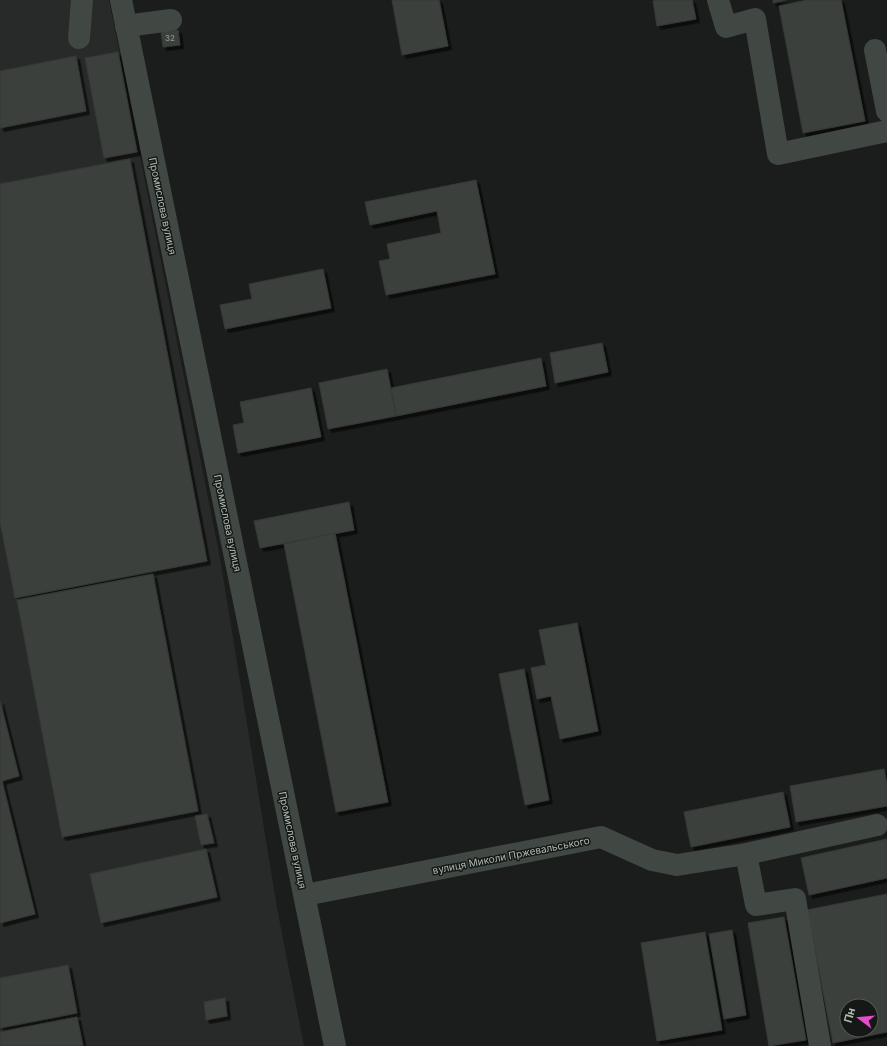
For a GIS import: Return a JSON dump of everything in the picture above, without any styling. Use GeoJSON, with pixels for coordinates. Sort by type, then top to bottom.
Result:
{"type":"FeatureCollection","features":[{"type":"Feature","properties":{"kind":"street"},"geometry":{"type":"LineString","coordinates":[[79,38],[82,0]]}},
{"type":"Feature","properties":{"kind":"street","name":"Промислова вулиця"},"geometry":{"type":"LineString","coordinates":[[121,0],[335,1046]]}},
{"type":"Feature","properties":{"kind":"street"},"geometry":{"type":"LineString","coordinates":[[718,0],[726,27],[755,19],[778,154],[887,131]]}},
{"type":"Feature","properties":{"kind":"street"},"geometry":{"type":"LineString","coordinates":[[126,26],[171,20]]}},
{"type":"Feature","properties":{"kind":"street"},"geometry":{"type":"LineString","coordinates":[[875,50],[887,111]]}},
{"type":"Feature","properties":{"kind":"street","name":"вулиця Миколи Пржевальського"},"geometry":{"type":"LineString","coordinates":[[305,896],[601,837],[652,860],[677,865],[746,854],[877,825]]}},
{"type":"Feature","properties":{"kind":"street"},"geometry":{"type":"LineString","coordinates":[[746,854],[756,905],[795,899],[820,1046]]}},
{"type":"Feature","properties":{"kind":"shaded area"},"geometry":{"type":"Polygon","coordinates":[[[0,0],[109,0],[220,558],[277,908],[304,1046],[0,1046],[0,0]]]}},
{"type":"Feature","properties":{"kind":"building"},"geometry":{"type":"Polygon","coordinates":[[[392,0],[439,0],[448,46],[402,55],[392,0]]]}},
{"type":"Feature","properties":{"kind":"building"},"geometry":{"type":"Polygon","coordinates":[[[692,0],[696,19],[657,26],[653,1],[692,0]]]}},
{"type":"Feature","properties":{"kind":"building"},"geometry":{"type":"Polygon","coordinates":[[[773,0],[786,0],[773,3],[773,0]]]}},
{"type":"Feature","properties":{"kind":"building"},"geometry":{"type":"Polygon","coordinates":[[[807,0],[841,0],[865,121],[803,133],[779,6],[807,0]]]}},
{"type":"Feature","properties":{"kind":"building"},"geometry":{"type":"Polygon","coordinates":[[[178,30],[180,45],[163,47],[161,32],[178,30]]]}},
{"type":"Feature","properties":{"kind":"building"},"geometry":{"type":"Polygon","coordinates":[[[118,52],[137,152],[104,158],[85,58],[118,52]]]}},
{"type":"Feature","properties":{"kind":"building"},"geometry":{"type":"Polygon","coordinates":[[[76,56],[86,111],[0,128],[0,71],[76,56]]]}},
{"type":"Feature","properties":{"kind":"building"},"geometry":{"type":"Polygon","coordinates":[[[130,159],[207,561],[15,598],[0,522],[0,184],[130,159]]]}},
{"type":"Feature","properties":{"kind":"building"},"geometry":{"type":"Polygon","coordinates":[[[476,180],[495,274],[386,295],[379,261],[390,259],[387,244],[441,233],[437,211],[370,225],[365,202],[476,180]]]}},
{"type":"Feature","properties":{"kind":"building"},"geometry":{"type":"Polygon","coordinates":[[[323,269],[331,308],[225,329],[220,305],[252,299],[249,284],[323,269]]]}},
{"type":"Feature","properties":{"kind":"building"},"geometry":{"type":"Polygon","coordinates":[[[602,343],[608,372],[555,383],[550,353],[602,343]]]}},
{"type":"Feature","properties":{"kind":"building"},"geometry":{"type":"Polygon","coordinates":[[[541,358],[546,386],[396,416],[391,388],[541,358]]]}},
{"type":"Feature","properties":{"kind":"building"},"geometry":{"type":"Polygon","coordinates":[[[387,369],[396,416],[328,429],[319,383],[387,369]]]}},
{"type":"Feature","properties":{"kind":"building"},"geometry":{"type":"Polygon","coordinates":[[[311,388],[321,437],[238,453],[233,425],[244,423],[240,402],[311,388]]]}},
{"type":"Feature","properties":{"kind":"building"},"geometry":{"type":"Polygon","coordinates":[[[349,502],[354,530],[260,548],[254,521],[349,502]]]}},
{"type":"Feature","properties":{"kind":"building"},"geometry":{"type":"Polygon","coordinates":[[[335,533],[388,802],[336,812],[284,544],[335,533]]]}},
{"type":"Feature","properties":{"kind":"building"},"geometry":{"type":"Polygon","coordinates":[[[153,574],[198,811],[62,837],[17,600],[153,574]]]}},
{"type":"Feature","properties":{"kind":"building"},"geometry":{"type":"Polygon","coordinates":[[[577,623],[598,731],[560,739],[551,696],[537,699],[531,668],[546,665],[539,630],[577,623]]]}},
{"type":"Feature","properties":{"kind":"building"},"geometry":{"type":"Polygon","coordinates":[[[524,669],[549,800],[525,805],[499,674],[524,669]]]}},
{"type":"Feature","properties":{"kind":"building"},"geometry":{"type":"Polygon","coordinates":[[[0,701],[19,776],[2,781],[35,914],[0,923],[0,701]]]}},
{"type":"Feature","properties":{"kind":"building"},"geometry":{"type":"Polygon","coordinates":[[[884,769],[887,784],[887,806],[796,822],[790,786],[884,769]]]}},
{"type":"Feature","properties":{"kind":"building"},"geometry":{"type":"Polygon","coordinates":[[[783,792],[790,827],[691,847],[684,812],[783,792]]]}},
{"type":"Feature","properties":{"kind":"building"},"geometry":{"type":"Polygon","coordinates":[[[207,814],[214,843],[201,845],[195,816],[207,814]]]}},
{"type":"Feature","properties":{"kind":"building"},"geometry":{"type":"Polygon","coordinates":[[[887,839],[887,878],[809,895],[801,858],[887,839]]]}},
{"type":"Feature","properties":{"kind":"building"},"geometry":{"type":"Polygon","coordinates":[[[206,849],[217,897],[101,923],[90,874],[206,849]]]}},
{"type":"Feature","properties":{"kind":"building"},"geometry":{"type":"Polygon","coordinates":[[[887,894],[887,1032],[879,1034],[879,998],[839,998],[839,1038],[858,1038],[833,1043],[807,910],[887,894]]]}},
{"type":"Feature","properties":{"kind":"building"},"geometry":{"type":"Polygon","coordinates":[[[784,917],[806,1040],[769,1046],[748,923],[784,917]]]}},
{"type":"Feature","properties":{"kind":"building"},"geometry":{"type":"Polygon","coordinates":[[[732,930],[746,1015],[724,1019],[709,934],[732,930]]]}},
{"type":"Feature","properties":{"kind":"building"},"geometry":{"type":"Polygon","coordinates":[[[705,932],[722,1030],[657,1041],[641,943],[705,932]]]}},
{"type":"Feature","properties":{"kind":"building"},"geometry":{"type":"Polygon","coordinates":[[[68,965],[77,1013],[0,1028],[0,978],[68,965]]]}},
{"type":"Feature","properties":{"kind":"building"},"geometry":{"type":"Polygon","coordinates":[[[225,998],[227,1016],[206,1020],[204,1002],[225,998]]]}},
{"type":"Feature","properties":{"kind":"building"},"geometry":{"type":"Polygon","coordinates":[[[77,1017],[83,1046],[0,1046],[0,1032],[77,1017]]]}}]}
